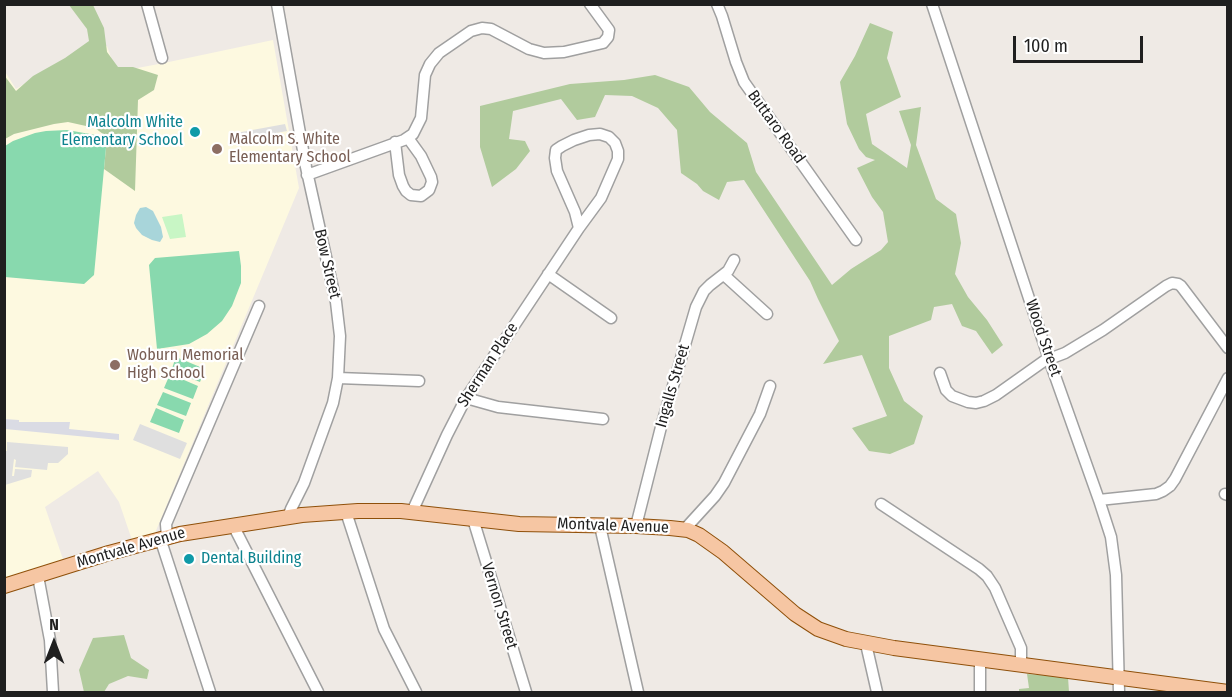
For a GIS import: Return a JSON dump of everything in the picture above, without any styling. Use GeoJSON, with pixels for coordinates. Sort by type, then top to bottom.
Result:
{"type":"FeatureCollection","features":[{"type":"Feature","properties":{"kind":"main road","name":"Montvale Avenue"},"geometry":{"type":"LineString","coordinates":[[4,586],[163,538],[288,517],[346,512],[372,510],[412,512],[527,524],[636,526],[684,530],[699,535],[723,552],[789,609],[812,625],[837,637],[866,644],[1021,664],[1119,685],[1220,692]]}},
{"type":"Feature","properties":{"kind":"street"},"geometry":{"type":"LineString","coordinates":[[147,4],[162,58]]}},
{"type":"Feature","properties":{"kind":"street","name":"Bow Street"},"geometry":{"type":"LineString","coordinates":[[277,4],[307,175],[338,313],[340,342],[338,378],[332,410],[303,486],[288,517]]}},
{"type":"Feature","properties":{"kind":"street"},"geometry":{"type":"LineString","coordinates":[[307,175],[408,138],[413,134],[421,118],[425,75],[430,64],[447,46],[471,31],[482,28],[491,29],[530,49],[544,53],[564,52],[605,42],[609,35],[608,28],[590,4]]}},
{"type":"Feature","properties":{"kind":"street","name":"Buttaro Road"},"geometry":{"type":"LineString","coordinates":[[717,4],[739,71],[749,90],[856,240]]}},
{"type":"Feature","properties":{"kind":"street","name":"Wood Street"},"geometry":{"type":"LineString","coordinates":[[933,5],[1049,359],[1111,537],[1115,565],[1119,685]]}},
{"type":"Feature","properties":{"kind":"street","name":"Sherman Place"},"geometry":{"type":"LineString","coordinates":[[412,512],[466,398],[601,198],[619,156],[612,139],[600,134],[583,137],[562,146],[555,154],[557,171],[575,212],[579,228]]}},
{"type":"Feature","properties":{"kind":"street"},"geometry":{"type":"LineString","coordinates":[[395,142],[399,175],[403,186],[411,195],[421,196],[429,190],[431,177],[421,156],[408,138]]}},
{"type":"Feature","properties":{"kind":"street","name":"Ingalls Street"},"geometry":{"type":"LineString","coordinates":[[636,526],[658,436],[696,307],[707,287],[732,267],[734,260]]}},
{"type":"Feature","properties":{"kind":"street"},"geometry":{"type":"LineString","coordinates":[[548,274],[611,318]]}},
{"type":"Feature","properties":{"kind":"street"},"geometry":{"type":"LineString","coordinates":[[724,275],[767,314]]}},
{"type":"Feature","properties":{"kind":"street"},"geometry":{"type":"LineString","coordinates":[[940,373],[944,386],[952,396],[976,403],[996,395],[1044,361],[1065,353],[1103,330],[1172,283],[1180,286],[1227,348]]}},
{"type":"Feature","properties":{"kind":"street"},"geometry":{"type":"LineString","coordinates":[[210,693],[163,538],[166,524],[259,306]]}},
{"type":"Feature","properties":{"kind":"street"},"geometry":{"type":"LineString","coordinates":[[338,378],[419,381]]}},
{"type":"Feature","properties":{"kind":"street"},"geometry":{"type":"LineString","coordinates":[[1099,500],[1156,494],[1170,486],[1227,378]]}},
{"type":"Feature","properties":{"kind":"street"},"geometry":{"type":"LineString","coordinates":[[684,530],[724,483],[760,414],[770,386]]}},
{"type":"Feature","properties":{"kind":"street"},"geometry":{"type":"LineString","coordinates":[[466,398],[498,407],[603,419]]}},
{"type":"Feature","properties":{"kind":"street"},"geometry":{"type":"LineString","coordinates":[[881,504],[987,576],[995,588],[1021,648],[1021,664]]}},
{"type":"Feature","properties":{"kind":"street"},"geometry":{"type":"LineString","coordinates":[[346,512],[384,629],[416,693]]}},
{"type":"Feature","properties":{"kind":"street","name":"Vernon Street"},"geometry":{"type":"LineString","coordinates":[[473,519],[525,693]]}},
{"type":"Feature","properties":{"kind":"street"},"geometry":{"type":"LineString","coordinates":[[233,525],[318,693]]}},
{"type":"Feature","properties":{"kind":"street"},"geometry":{"type":"LineString","coordinates":[[600,526],[638,693]]}},
{"type":"Feature","properties":{"kind":"street"},"geometry":{"type":"LineString","coordinates":[[38,576],[50,640],[53,693]]}},
{"type":"Feature","properties":{"kind":"street"},"geometry":{"type":"LineString","coordinates":[[866,644],[877,693]]}},
{"type":"Feature","properties":{"kind":"street"},"geometry":{"type":"LineString","coordinates":[[980,659],[980,693]]}},
{"type":"Feature","properties":{"kind":"shaded area","name":"Woburn Memorial High School"},"geometry":{"type":"Polygon","coordinates":[[[273,40],[299,188],[155,533],[132,540],[119,502],[98,471],[45,507],[64,562],[4,579],[4,70],[16,89],[62,61],[107,46],[116,72],[273,40]]]}},
{"type":"Feature","properties":{"kind":"shaded area"},"geometry":{"type":"Polygon","coordinates":[[[285,124],[287,131],[237,140],[236,133],[285,124]]]}},
{"type":"Feature","properties":{"kind":"shaded area"},"geometry":{"type":"Polygon","coordinates":[[[4,419],[19,420],[19,422],[70,422],[69,429],[119,434],[119,440],[5,429],[4,419]]]}},
{"type":"Feature","properties":{"kind":"shaded area"},"geometry":{"type":"Polygon","coordinates":[[[140,424],[187,443],[180,459],[133,440],[140,424]]]}},
{"type":"Feature","properties":{"kind":"shaded area"},"geometry":{"type":"Polygon","coordinates":[[[7,442],[68,447],[68,454],[58,463],[48,463],[47,470],[15,467],[16,460],[14,459],[12,476],[14,476],[15,469],[32,470],[31,477],[5,485],[7,442]]]}},
{"type":"Feature","properties":{"kind":"green space"},"geometry":{"type":"Polygon","coordinates":[[[69,5],[93,5],[104,28],[107,52],[118,67],[133,67],[158,75],[154,90],[138,100],[135,191],[104,169],[107,137],[95,128],[68,122],[14,134],[5,139],[4,75],[16,91],[33,76],[89,41],[87,29],[69,5]]]}},
{"type":"Feature","properties":{"kind":"green space"},"geometry":{"type":"Polygon","coordinates":[[[870,23],[893,32],[887,58],[901,97],[866,114],[872,144],[907,168],[911,145],[899,111],[921,107],[916,145],[936,199],[956,214],[961,243],[955,274],[968,297],[987,320],[1003,345],[992,354],[976,331],[962,326],[952,304],[934,307],[931,320],[889,336],[889,368],[904,401],[923,416],[914,444],[890,454],[869,451],[852,428],[887,416],[862,355],[823,364],[839,341],[810,281],[744,180],[727,182],[719,200],[703,191],[681,173],[677,130],[658,108],[632,96],[605,95],[595,117],[577,120],[561,99],[513,111],[509,139],[525,141],[530,151],[516,169],[492,187],[480,147],[480,106],[570,84],[655,75],[689,87],[710,112],[747,143],[756,172],[832,285],[851,269],[881,250],[888,242],[883,212],[872,197],[857,168],[875,160],[866,157],[859,149],[847,124],[840,82],[870,23]]]}},
{"type":"Feature","properties":{"kind":"green space"},"geometry":{"type":"Polygon","coordinates":[[[67,130],[107,137],[94,275],[84,284],[5,277],[5,146],[35,133],[67,130]]]}},
{"type":"Feature","properties":{"kind":"green space"},"geometry":{"type":"Polygon","coordinates":[[[182,214],[186,237],[170,239],[162,217],[182,214]]]}},
{"type":"Feature","properties":{"kind":"green space"},"geometry":{"type":"Polygon","coordinates":[[[239,251],[241,283],[232,306],[222,321],[207,334],[189,344],[157,349],[149,265],[155,258],[239,251]]]}},
{"type":"Feature","properties":{"kind":"green space"},"geometry":{"type":"Polygon","coordinates":[[[176,357],[205,369],[200,382],[171,371],[176,357]]]}},
{"type":"Feature","properties":{"kind":"green space"},"geometry":{"type":"Polygon","coordinates":[[[170,374],[198,386],[193,399],[164,388],[170,374]]]}},
{"type":"Feature","properties":{"kind":"green space"},"geometry":{"type":"Polygon","coordinates":[[[163,392],[191,403],[186,416],[157,405],[163,392]]]}},
{"type":"Feature","properties":{"kind":"green space"},"geometry":{"type":"Polygon","coordinates":[[[156,408],[184,420],[179,433],[150,422],[156,408]]]}},
{"type":"Feature","properties":{"kind":"green space"},"geometry":{"type":"Polygon","coordinates":[[[124,635],[131,658],[149,670],[147,679],[128,676],[109,684],[104,692],[84,692],[79,670],[93,638],[124,635]]]}},
{"type":"Feature","properties":{"kind":"green space"},"geometry":{"type":"Polygon","coordinates":[[[1027,674],[1068,677],[1069,692],[1019,692],[1019,689],[1029,688],[1027,674]]]}},
{"type":"Feature","properties":{"kind":"water"},"geometry":{"type":"Polygon","coordinates":[[[146,207],[153,211],[161,227],[163,237],[160,242],[142,235],[134,223],[140,208],[146,207]]]}},
{"type":"Feature","properties":{"kind":"place","name":"Malcolm White Elementary School"},"geometry":{"type":"Point","coordinates":[195,132]}},
{"type":"Feature","properties":{"kind":"place","name":"Malcolm S. White Elementary School"},"geometry":{"type":"Point","coordinates":[217,149]}},
{"type":"Feature","properties":{"kind":"place","name":"Woburn Memorial High School"},"geometry":{"type":"Point","coordinates":[115,365]}},
{"type":"Feature","properties":{"kind":"place","name":"Dental Building"},"geometry":{"type":"Point","coordinates":[189,559]}}]}
